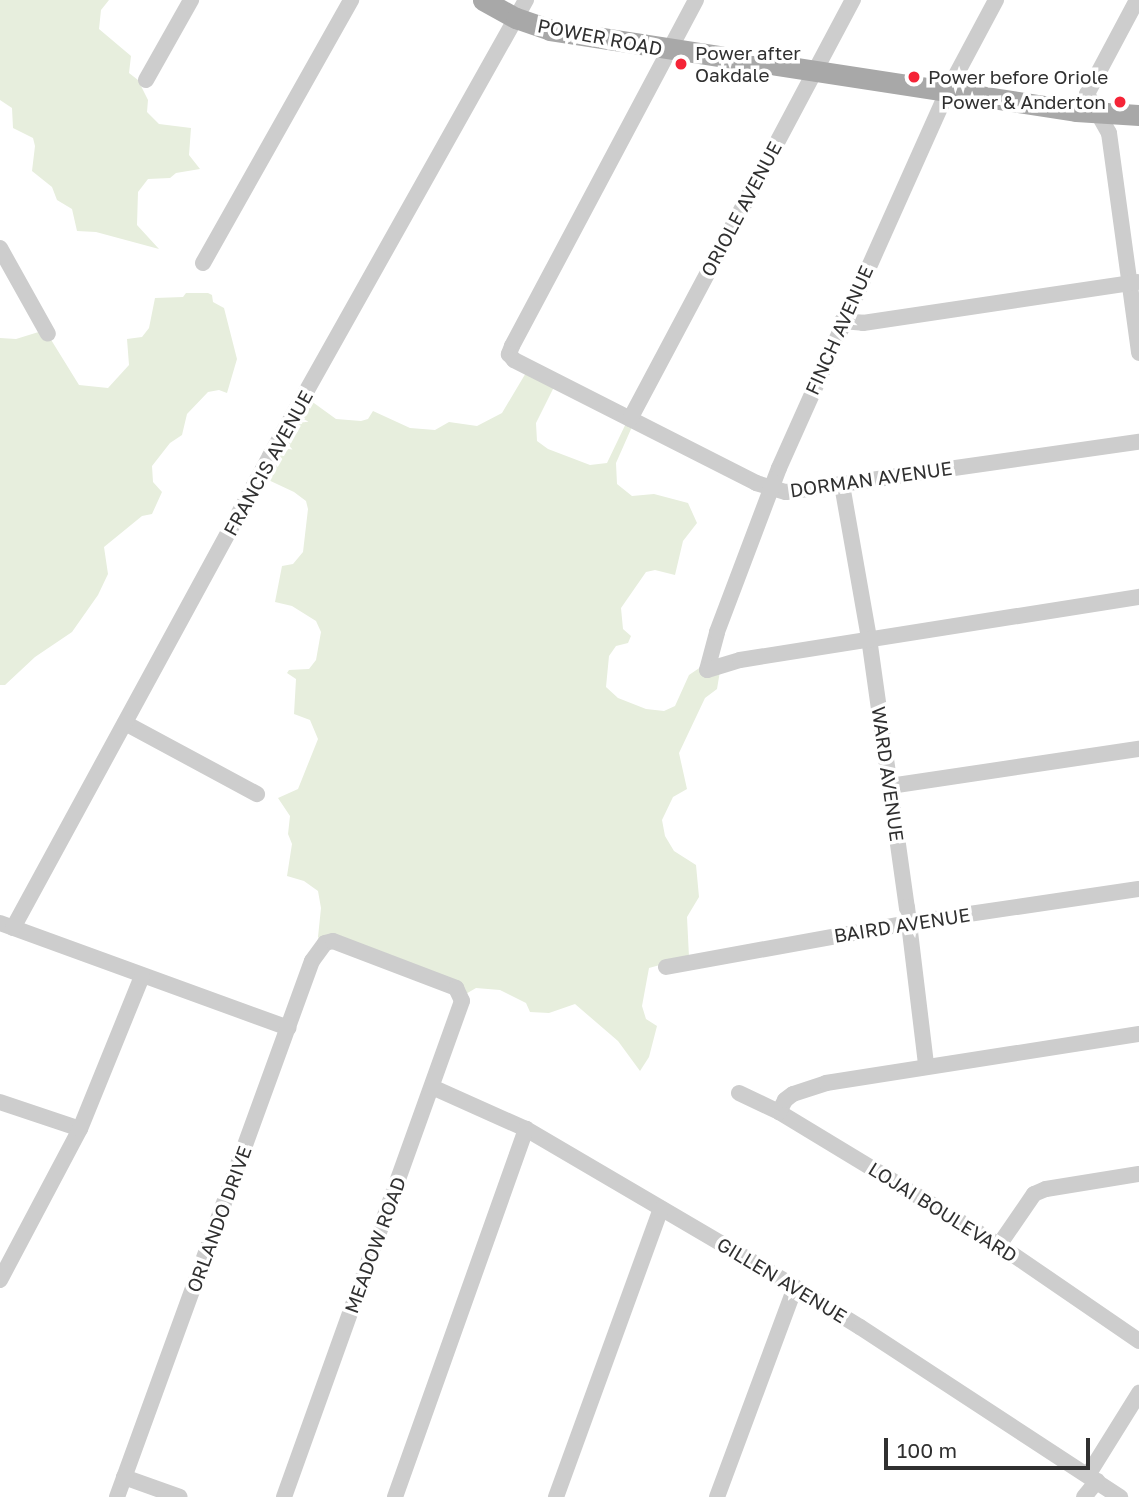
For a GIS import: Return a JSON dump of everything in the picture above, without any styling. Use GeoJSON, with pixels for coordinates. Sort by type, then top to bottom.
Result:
{"type":"FeatureCollection","features":[{"type":"Feature","properties":{"kind":"main road","name":"POWER ROAD"},"geometry":{"type":"LineString","coordinates":[[483,0],[521,9],[550,30],[669,51],[1098,113],[1139,114]]}},
{"type":"Feature","properties":{"kind":"street"},"geometry":{"type":"LineString","coordinates":[[146,80],[191,0]]}},
{"type":"Feature","properties":{"kind":"street"},"geometry":{"type":"LineString","coordinates":[[203,263],[351,0]]}},
{"type":"Feature","properties":{"kind":"street"},"geometry":{"type":"LineString","coordinates":[[669,51],[696,0]]}},
{"type":"Feature","properties":{"kind":"street","name":"ORIOLE AVENUE"},"geometry":{"type":"LineString","coordinates":[[630,419],[853,0]]}},
{"type":"Feature","properties":{"kind":"street","name":"FINCH AVENUE"},"geometry":{"type":"LineString","coordinates":[[869,638],[740,660],[707,670],[716,632],[771,490],[842,321],[948,90],[996,0]]}},
{"type":"Feature","properties":{"kind":"street"},"geometry":{"type":"LineString","coordinates":[[1137,0],[1087,94],[1109,132],[1134,282],[1139,353]]}},
{"type":"Feature","properties":{"kind":"street","name":"FRANCIS AVENUE"},"geometry":{"type":"LineString","coordinates":[[6,925],[125,723],[521,9]]}},
{"type":"Feature","properties":{"kind":"street","name":"DORMAN AVENUE"},"geometry":{"type":"LineString","coordinates":[[669,51],[509,354],[514,360],[771,490],[786,492],[1139,442]]}},
{"type":"Feature","properties":{"kind":"street"},"geometry":{"type":"LineString","coordinates":[[0,248],[48,334]]}},
{"type":"Feature","properties":{"kind":"street"},"geometry":{"type":"LineString","coordinates":[[842,321],[863,323],[1134,282]]}},
{"type":"Feature","properties":{"kind":"street","name":"WARD AVENUE"},"geometry":{"type":"LineString","coordinates":[[842,485],[869,638],[926,1065]]}},
{"type":"Feature","properties":{"kind":"street"},"geometry":{"type":"LineString","coordinates":[[869,638],[1139,597]]}},
{"type":"Feature","properties":{"kind":"street"},"geometry":{"type":"LineString","coordinates":[[125,723],[257,794]]}},
{"type":"Feature","properties":{"kind":"street"},"geometry":{"type":"LineString","coordinates":[[890,786],[1139,749]]}},
{"type":"Feature","properties":{"kind":"street","name":"BAIRD AVENUE"},"geometry":{"type":"LineString","coordinates":[[666,967],[908,923],[1139,890]]}},
{"type":"Feature","properties":{"kind":"street"},"geometry":{"type":"LineString","coordinates":[[6,925],[288,1028]]}},
{"type":"Feature","properties":{"kind":"street","name":"MEADOW ROAD"},"geometry":{"type":"LineString","coordinates":[[284,1497],[462,1001],[461,993],[456,988],[333,941],[325,943]]}},
{"type":"Feature","properties":{"kind":"street","name":"ORLANDO DRIVE"},"geometry":{"type":"LineString","coordinates":[[117,1497],[312,961],[325,943]]}},
{"type":"Feature","properties":{"kind":"street"},"geometry":{"type":"LineString","coordinates":[[0,1280],[80,1129],[142,976]]}},
{"type":"Feature","properties":{"kind":"street"},"geometry":{"type":"LineString","coordinates":[[779,1112],[785,1100],[804,1088],[926,1065],[1139,1034]]}},
{"type":"Feature","properties":{"kind":"street","name":"GILLEN AVENUE"},"geometry":{"type":"LineString","coordinates":[[432,1087],[526,1129],[795,1287],[1119,1497]]}},
{"type":"Feature","properties":{"kind":"street","name":"LOJAI BOULEVARD"},"geometry":{"type":"LineString","coordinates":[[739,1093],[779,1112],[999,1245],[1139,1341]]}},
{"type":"Feature","properties":{"kind":"street"},"geometry":{"type":"LineString","coordinates":[[0,1102],[80,1129]]}},
{"type":"Feature","properties":{"kind":"street"},"geometry":{"type":"LineString","coordinates":[[395,1497],[526,1129]]}},
{"type":"Feature","properties":{"kind":"street"},"geometry":{"type":"LineString","coordinates":[[999,1245],[1034,1195],[1046,1189],[1139,1174]]}},
{"type":"Feature","properties":{"kind":"street"},"geometry":{"type":"LineString","coordinates":[[556,1497],[661,1208]]}},
{"type":"Feature","properties":{"kind":"street"},"geometry":{"type":"LineString","coordinates":[[717,1497],[795,1287]]}},
{"type":"Feature","properties":{"kind":"street"},"geometry":{"type":"LineString","coordinates":[[1084,1497],[1139,1393]]}},
{"type":"Feature","properties":{"kind":"street"},"geometry":{"type":"LineString","coordinates":[[124,1476],[180,1497]]}},
{"type":"Feature","properties":{"kind":"green space"},"geometry":{"type":"Polygon","coordinates":[[[0,0],[109,0],[101,10],[99,29],[131,56],[129,73],[138,80],[148,100],[147,112],[159,124],[191,128],[189,155],[200,169],[176,173],[170,178],[148,179],[138,192],[137,225],[159,249],[96,232],[77,231],[72,209],[57,200],[52,187],[32,171],[35,146],[33,138],[13,128],[12,108],[0,100],[0,0]]]}},
{"type":"Feature","properties":{"kind":"green space"},"geometry":{"type":"Polygon","coordinates":[[[186,293],[208,293],[212,295],[213,302],[224,308],[237,359],[227,393],[219,390],[208,392],[187,414],[182,435],[170,443],[152,466],[153,482],[162,492],[152,514],[142,516],[104,547],[108,574],[98,595],[72,632],[35,657],[5,685],[0,685],[0,338],[16,339],[45,330],[79,385],[108,388],[129,365],[127,339],[142,337],[149,328],[155,298],[183,297],[186,293]]]}},
{"type":"Feature","properties":{"kind":"green space"},"geometry":{"type":"Polygon","coordinates":[[[530,366],[557,381],[536,423],[537,441],[548,449],[590,465],[607,463],[629,417],[635,420],[616,463],[617,484],[632,496],[654,494],[688,503],[697,523],[683,541],[675,575],[655,570],[646,572],[621,608],[623,629],[631,636],[628,643],[616,646],[609,656],[606,687],[618,698],[646,709],[664,711],[675,706],[689,675],[714,658],[722,659],[717,689],[705,698],[679,753],[687,789],[673,797],[662,820],[665,836],[674,851],[696,865],[699,897],[687,917],[689,957],[649,968],[642,1006],[646,1019],[657,1026],[649,1057],[640,1071],[618,1041],[575,1004],[549,1013],[530,1012],[526,1003],[500,990],[476,988],[464,995],[322,944],[318,937],[321,908],[318,891],[304,881],[287,876],[292,844],[288,834],[290,816],[278,798],[298,789],[318,739],[310,720],[294,714],[296,679],[287,673],[289,670],[309,669],[316,660],[321,632],[316,621],[292,606],[275,602],[282,566],[293,564],[303,552],[308,509],[306,501],[294,492],[262,477],[307,398],[336,419],[361,421],[368,419],[373,411],[410,428],[435,430],[449,422],[477,426],[502,413],[530,366]]]}},
{"type":"Feature","properties":{"kind":"place","name":"Power after Oakdale"},"geometry":{"type":"Point","coordinates":[681,64]}},
{"type":"Feature","properties":{"kind":"place","name":"Power before Oriole"},"geometry":{"type":"Point","coordinates":[914,77]}},
{"type":"Feature","properties":{"kind":"place","name":"Power & Anderton"},"geometry":{"type":"Point","coordinates":[1120,102]}}]}
